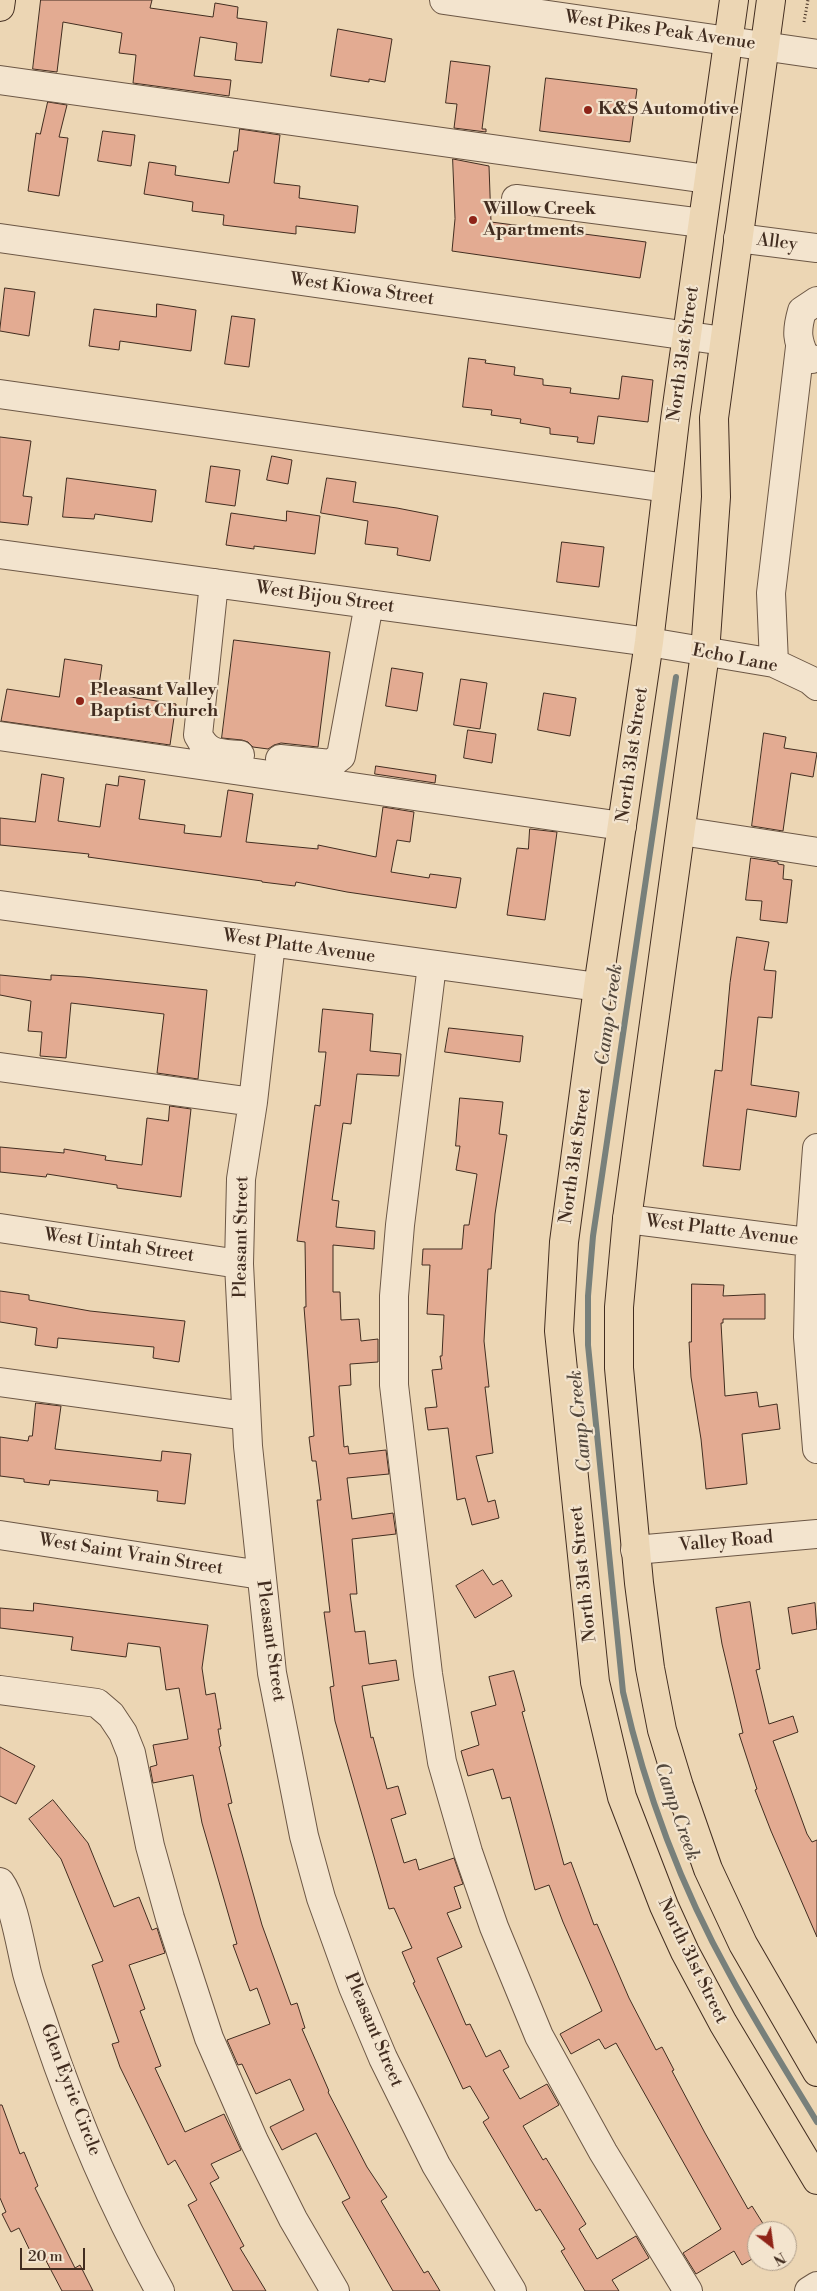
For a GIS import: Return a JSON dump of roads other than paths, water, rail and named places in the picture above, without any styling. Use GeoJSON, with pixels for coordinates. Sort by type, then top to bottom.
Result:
{"type":"FeatureCollection","features":[{"type":"Feature","properties":{"kind":"main road"},"geometry":{"type":"LineString","coordinates":[[0,7],[1,0]]}},
{"type":"Feature","properties":{"kind":"main road","name":"North 31st Street"},"geometry":{"type":"LineString","coordinates":[[734,0],[687,336],[649,642],[598,987],[564,1242],[559,1331],[596,1682],[622,1797],[664,1906],[685,1952],[723,2023],[817,2180]]}},
{"type":"Feature","properties":{"kind":"main road"},"geometry":{"type":"LineString","coordinates":[[771,0],[714,418],[716,497],[705,653],[627,1219],[619,1307],[619,1368],[635,1550],[650,1668],[662,1730],[708,1869],[743,1944],[817,2072]]}},
{"type":"Feature","properties":{"kind":"street","name":"West Pikes Peak Avenue"},"geometry":{"type":"LineString","coordinates":[[444,0],[817,54]]}},
{"type":"Feature","properties":{"kind":"street"},"geometry":{"type":"LineString","coordinates":[[0,80],[708,179]]}},
{"type":"Feature","properties":{"kind":"street"},"geometry":{"type":"LineString","coordinates":[[516,199],[702,223]]}},
{"type":"Feature","properties":{"kind":"street","name":"West Kiowa Street"},"geometry":{"type":"LineString","coordinates":[[0,238],[724,342]]}},
{"type":"Feature","properties":{"kind":"street","name":"Alley"},"geometry":{"type":"LineString","coordinates":[[738,238],[817,248]]}},
{"type":"Feature","properties":{"kind":"street"},"geometry":{"type":"LineString","coordinates":[[774,664],[771,593],[809,353],[796,329],[802,312],[817,301]]}},
{"type":"Feature","properties":{"kind":"street"},"geometry":{"type":"LineString","coordinates":[[0,394],[667,488]]}},
{"type":"Feature","properties":{"kind":"street","name":"West Bijou Street"},"geometry":{"type":"LineString","coordinates":[[0,554],[649,642]]}},
{"type":"Feature","properties":{"kind":"street"},"geometry":{"type":"LineString","coordinates":[[214,583],[198,735],[204,747],[216,752],[331,764],[341,756],[369,604]]}},
{"type":"Feature","properties":{"kind":"street","name":"Echo Lane"},"geometry":{"type":"LineString","coordinates":[[649,642],[774,664],[810,680],[817,686]]}},
{"type":"Feature","properties":{"kind":"street"},"geometry":{"type":"LineString","coordinates":[[0,736],[622,826]]}},
{"type":"Feature","properties":{"kind":"street"},"geometry":{"type":"LineString","coordinates":[[680,831],[817,852]]}},
{"type":"Feature","properties":{"kind":"street","name":"West Platte Avenue"},"geometry":{"type":"LineString","coordinates":[[0,905],[598,987]]}},
{"type":"Feature","properties":{"kind":"street","name":"Pleasant Street"},"geometry":{"type":"LineString","coordinates":[[271,943],[253,1102],[241,1179],[239,1264],[246,1416],[272,1673],[304,1836],[320,1898],[352,1987],[400,2093],[436,2165],[512,2291]]}},
{"type":"Feature","properties":{"kind":"street"},"geometry":{"type":"LineString","coordinates":[[432,965],[399,1234],[394,1296],[394,1375],[428,1674],[442,1762],[474,1871],[494,1927],[539,2036],[602,2152],[688,2291]]}},
{"type":"Feature","properties":{"kind":"street"},"geometry":{"type":"LineString","coordinates":[[0,1067],[253,1102]]}},
{"type":"Feature","properties":{"kind":"street"},"geometry":{"type":"LineString","coordinates":[[817,1148],[808,1337],[815,1389],[817,1448]]}},
{"type":"Feature","properties":{"kind":"street","name":"West Platte Avenue"},"geometry":{"type":"LineString","coordinates":[[627,1219],[813,1243]]}},
{"type":"Feature","properties":{"kind":"street","name":"West Uintah Street"},"geometry":{"type":"LineString","coordinates":[[0,1228],[239,1264]]}},
{"type":"Feature","properties":{"kind":"street"},"geometry":{"type":"LineString","coordinates":[[0,1382],[246,1416]]}},
{"type":"Feature","properties":{"kind":"street","name":"Valley Road"},"geometry":{"type":"LineString","coordinates":[[635,1550],[817,1534]]}},
{"type":"Feature","properties":{"kind":"street","name":"West Saint Vrain Street"},"geometry":{"type":"LineString","coordinates":[[0,1535],[261,1574]]}},
{"type":"Feature","properties":{"kind":"street"},"geometry":{"type":"LineString","coordinates":[[0,1690],[97,1703],[110,1715],[123,1733],[131,1753],[150,1846],[170,1918],[209,2038],[254,2141],[293,2219],[335,2291]]}},
{"type":"Feature","properties":{"kind":"street","name":"Glen Eyrie Circle"},"geometry":{"type":"LineString","coordinates":[[0,1882],[15,1921],[28,1976],[46,2032],[76,2111],[115,2201],[160,2291]]}},
{"type":"Feature","properties":{"kind":"street"},"geometry":{"type":"LineString","coordinates":[[809,2291],[817,2286]]}},
{"type":"Feature","properties":{"kind":"waterway","name":"Camp Creek"},"geometry":{"type":"LineString","coordinates":[[676,677],[593,1236],[588,1296],[588,1345],[623,1692],[642,1765],[680,1873],[712,1942],[751,2012],[817,2122]]}},
{"type":"Feature","properties":{"kind":"place","name":"K&S Automotive"},"geometry":{"type":"Point","coordinates":[588,110]}},
{"type":"Feature","properties":{"kind":"place","name":"Willow Creek Apartments"},"geometry":{"type":"Point","coordinates":[473,220]}},
{"type":"Feature","properties":{"kind":"place","name":"Pleasant Valley Baptist Church"},"geometry":{"type":"Point","coordinates":[80,701]}}]}
